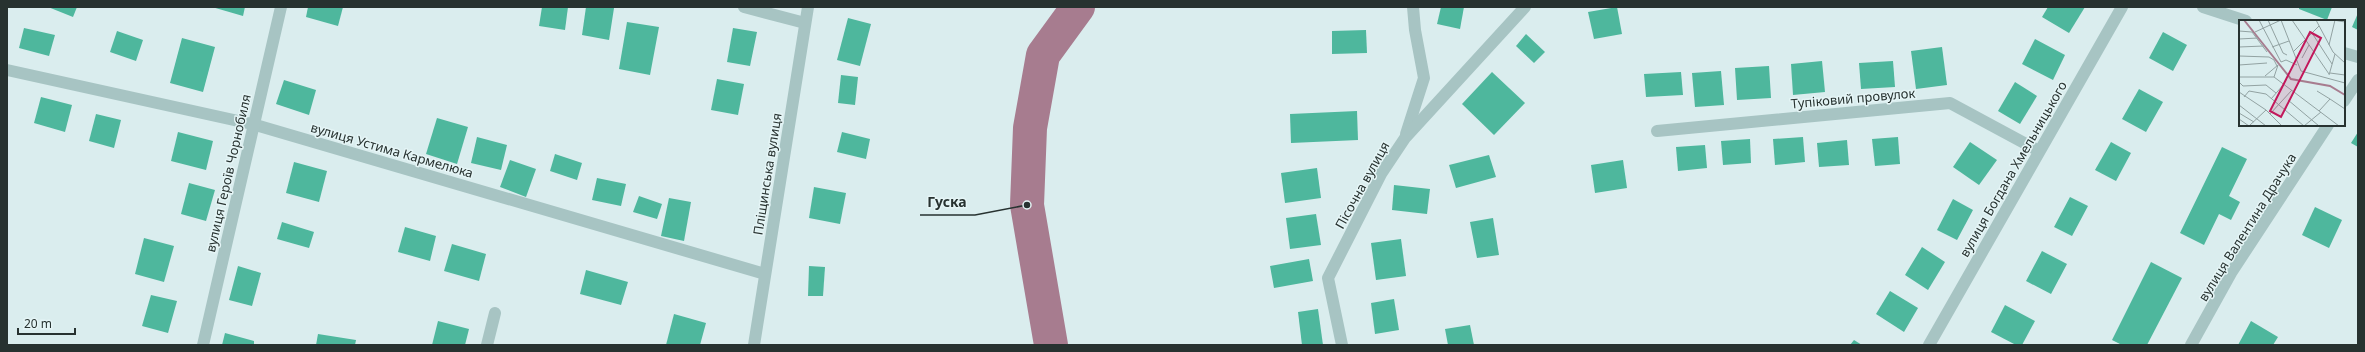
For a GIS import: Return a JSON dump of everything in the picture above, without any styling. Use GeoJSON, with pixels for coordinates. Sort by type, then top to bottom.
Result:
{"type":"FeatureCollection","features":[{"type":"Feature","properties":{"kind":"street","name":"вулиця Героїв Чорнобиля"},"geometry":{"type":"LineString","coordinates":[[203,345],[252,124],[280,7]]}},
{"type":"Feature","properties":{"kind":"street"},"geometry":{"type":"LineString","coordinates":[[744,7],[805,23]]}},
{"type":"Feature","properties":{"kind":"street","name":"Пліщинська вулиця"},"geometry":{"type":"LineString","coordinates":[[754,345],[808,7]]}},
{"type":"Feature","properties":{"kind":"street"},"geometry":{"type":"LineString","coordinates":[[1405,138],[1424,78],[1415,30],[1413,7]]}},
{"type":"Feature","properties":{"kind":"street","name":"Пісочна вулиця"},"geometry":{"type":"LineString","coordinates":[[1342,345],[1328,278],[1381,174],[1405,138],[1525,7]]}},
{"type":"Feature","properties":{"kind":"street","name":"вулиця Богдана Хмельницького"},"geometry":{"type":"LineString","coordinates":[[1929,345],[2122,7]]}},
{"type":"Feature","properties":{"kind":"street"},"geometry":{"type":"LineString","coordinates":[[2203,7],[2243,20]]}},
{"type":"Feature","properties":{"kind":"street"},"geometry":{"type":"LineString","coordinates":[[2345,53],[2358,57]]}},
{"type":"Feature","properties":{"kind":"street","name":"вулиця Устима Кармелюка"},"geometry":{"type":"LineString","coordinates":[[7,70],[252,124],[765,274]]}},
{"type":"Feature","properties":{"kind":"street"},"geometry":{"type":"LineString","coordinates":[[2345,100],[2358,80]]}},
{"type":"Feature","properties":{"kind":"street","name":"Тупіковий провулок"},"geometry":{"type":"LineString","coordinates":[[1657,131],[1950,103],[2039,151]]}},
{"type":"Feature","properties":{"kind":"street","name":"вулиця Валентина Драчука"},"geometry":{"type":"LineString","coordinates":[[2191,345],[2231,273],[2327,126]]}},
{"type":"Feature","properties":{"kind":"street"},"geometry":{"type":"LineString","coordinates":[[486,345],[495,312]]}},
{"type":"Feature","properties":{"kind":"building"},"geometry":{"type":"Polygon","coordinates":[[[48,7],[77,7],[73,17],[48,7]]]}},
{"type":"Feature","properties":{"kind":"building"},"geometry":{"type":"Polygon","coordinates":[[[212,7],[245,7],[243,16],[212,7]]]}},
{"type":"Feature","properties":{"kind":"building"},"geometry":{"type":"Polygon","coordinates":[[[308,7],[343,7],[338,26],[306,17],[308,7]]]}},
{"type":"Feature","properties":{"kind":"building"},"geometry":{"type":"Polygon","coordinates":[[[542,7],[568,7],[565,30],[539,26],[542,7]]]}},
{"type":"Feature","properties":{"kind":"building"},"geometry":{"type":"Polygon","coordinates":[[[586,7],[614,8],[609,40],[582,35],[586,7]]]}},
{"type":"Feature","properties":{"kind":"building"},"geometry":{"type":"Polygon","coordinates":[[[1441,7],[1464,7],[1460,29],[1437,24],[1441,7]]]}},
{"type":"Feature","properties":{"kind":"building"},"geometry":{"type":"Polygon","coordinates":[[[1617,7],[1622,34],[1594,39],[1588,12],[1617,7]]]}},
{"type":"Feature","properties":{"kind":"building"},"geometry":{"type":"Polygon","coordinates":[[[2048,7],[2085,7],[2069,33],[2042,17],[2048,7]]]}},
{"type":"Feature","properties":{"kind":"building"},"geometry":{"type":"Polygon","coordinates":[[[2299,7],[2332,7],[2327,20],[2299,9],[2299,7]]]}},
{"type":"Feature","properties":{"kind":"building"},"geometry":{"type":"Polygon","coordinates":[[[2358,13],[2358,30],[2352,27],[2358,13]]]}},
{"type":"Feature","properties":{"kind":"building"},"geometry":{"type":"Polygon","coordinates":[[[848,18],[871,24],[860,66],[837,60],[848,18]]]}},
{"type":"Feature","properties":{"kind":"building"},"geometry":{"type":"Polygon","coordinates":[[[627,22],[659,27],[650,75],[619,69],[627,22]]]}},
{"type":"Feature","properties":{"kind":"building"},"geometry":{"type":"Polygon","coordinates":[[[24,28],[55,35],[49,56],[19,48],[24,28]]]}},
{"type":"Feature","properties":{"kind":"building"},"geometry":{"type":"Polygon","coordinates":[[[733,28],[757,32],[750,66],[727,62],[733,28]]]}},
{"type":"Feature","properties":{"kind":"building"},"geometry":{"type":"Polygon","coordinates":[[[1366,30],[1367,53],[1332,54],[1332,31],[1366,30]]]}},
{"type":"Feature","properties":{"kind":"building"},"geometry":{"type":"Polygon","coordinates":[[[117,31],[143,40],[136,61],[110,52],[117,31]]]}},
{"type":"Feature","properties":{"kind":"building"},"geometry":{"type":"Polygon","coordinates":[[[2163,32],[2187,45],[2173,71],[2149,58],[2163,32]]]}},
{"type":"Feature","properties":{"kind":"building"},"geometry":{"type":"Polygon","coordinates":[[[1526,34],[1545,52],[1534,63],[1516,46],[1526,34]]]}},
{"type":"Feature","properties":{"kind":"building"},"geometry":{"type":"Polygon","coordinates":[[[182,38],[215,47],[203,92],[170,83],[182,38]]]}},
{"type":"Feature","properties":{"kind":"building"},"geometry":{"type":"Polygon","coordinates":[[[2035,39],[2065,55],[2053,80],[2022,64],[2035,39]]]}},
{"type":"Feature","properties":{"kind":"building"},"geometry":{"type":"Polygon","coordinates":[[[1942,47],[1947,85],[1916,89],[1911,51],[1942,47]]]}},
{"type":"Feature","properties":{"kind":"building"},"geometry":{"type":"Polygon","coordinates":[[[1822,61],[1825,92],[1793,95],[1791,64],[1822,61]]]}},
{"type":"Feature","properties":{"kind":"building"},"geometry":{"type":"Polygon","coordinates":[[[1893,61],[1895,87],[1861,89],[1859,63],[1893,61]]]}},
{"type":"Feature","properties":{"kind":"building"},"geometry":{"type":"Polygon","coordinates":[[[1769,66],[1771,98],[1737,100],[1735,68],[1769,66]]]}},
{"type":"Feature","properties":{"kind":"building"},"geometry":{"type":"Polygon","coordinates":[[[1721,71],[1724,105],[1695,107],[1692,73],[1721,71]]]}},
{"type":"Feature","properties":{"kind":"building"},"geometry":{"type":"Polygon","coordinates":[[[1492,72],[1525,103],[1494,135],[1462,104],[1492,72]]]}},
{"type":"Feature","properties":{"kind":"building"},"geometry":{"type":"Polygon","coordinates":[[[1681,72],[1683,95],[1646,97],[1644,74],[1681,72]]]}},
{"type":"Feature","properties":{"kind":"building"},"geometry":{"type":"Polygon","coordinates":[[[841,75],[858,77],[855,105],[838,103],[841,75]]]}},
{"type":"Feature","properties":{"kind":"building"},"geometry":{"type":"Polygon","coordinates":[[[717,79],[744,84],[738,115],[711,110],[717,79]]]}},
{"type":"Feature","properties":{"kind":"building"},"geometry":{"type":"Polygon","coordinates":[[[284,80],[316,90],[309,115],[276,104],[284,80]]]}},
{"type":"Feature","properties":{"kind":"building"},"geometry":{"type":"Polygon","coordinates":[[[2015,82],[2037,96],[2020,124],[1998,111],[2015,82]]]}},
{"type":"Feature","properties":{"kind":"building"},"geometry":{"type":"Polygon","coordinates":[[[2139,89],[2163,102],[2146,132],[2122,119],[2139,89]]]}},
{"type":"Feature","properties":{"kind":"building"},"geometry":{"type":"Polygon","coordinates":[[[41,97],[72,105],[65,132],[34,123],[41,97]]]}},
{"type":"Feature","properties":{"kind":"building"},"geometry":{"type":"Polygon","coordinates":[[[1357,111],[1358,140],[1291,143],[1290,114],[1357,111]]]}},
{"type":"Feature","properties":{"kind":"building"},"geometry":{"type":"Polygon","coordinates":[[[96,114],[121,120],[114,148],[89,141],[96,114]]]}},
{"type":"Feature","properties":{"kind":"building"},"geometry":{"type":"Polygon","coordinates":[[[437,118],[468,127],[457,164],[426,154],[437,118]]]}},
{"type":"Feature","properties":{"kind":"building"},"geometry":{"type":"Polygon","coordinates":[[[178,132],[213,141],[206,170],[171,161],[178,132]]]}},
{"type":"Feature","properties":{"kind":"building"},"geometry":{"type":"Polygon","coordinates":[[[842,132],[870,139],[866,159],[837,152],[842,132]]]}},
{"type":"Feature","properties":{"kind":"building"},"geometry":{"type":"Polygon","coordinates":[[[2358,132],[2358,147],[2351,143],[2358,132]]]}},
{"type":"Feature","properties":{"kind":"building"},"geometry":{"type":"Polygon","coordinates":[[[477,137],[507,145],[501,170],[471,163],[477,137]]]}},
{"type":"Feature","properties":{"kind":"building"},"geometry":{"type":"Polygon","coordinates":[[[1803,137],[1805,162],[1775,165],[1773,139],[1803,137]]]}},
{"type":"Feature","properties":{"kind":"building"},"geometry":{"type":"Polygon","coordinates":[[[1898,137],[1900,164],[1875,166],[1872,139],[1898,137]]]}},
{"type":"Feature","properties":{"kind":"building"},"geometry":{"type":"Polygon","coordinates":[[[1750,139],[1751,163],[1723,165],[1721,141],[1750,139]]]}},
{"type":"Feature","properties":{"kind":"building"},"geometry":{"type":"Polygon","coordinates":[[[1847,140],[1849,165],[1819,167],[1817,143],[1847,140]]]}},
{"type":"Feature","properties":{"kind":"building"},"geometry":{"type":"Polygon","coordinates":[[[1970,142],[1997,160],[1979,185],[1953,167],[1970,142]]]}},
{"type":"Feature","properties":{"kind":"building"},"geometry":{"type":"Polygon","coordinates":[[[2111,142],[2131,153],[2116,181],[2095,170],[2111,142]]]}},
{"type":"Feature","properties":{"kind":"building"},"geometry":{"type":"Polygon","coordinates":[[[1705,145],[1707,168],[1678,171],[1676,147],[1705,145]]]}},
{"type":"Feature","properties":{"kind":"building"},"geometry":{"type":"Polygon","coordinates":[[[2222,147],[2247,159],[2229,196],[2240,202],[2231,220],[2219,214],[2204,245],[2180,233],[2222,147]]]}},
{"type":"Feature","properties":{"kind":"building"},"geometry":{"type":"Polygon","coordinates":[[[555,154],[582,163],[577,180],[550,171],[555,154]]]}},
{"type":"Feature","properties":{"kind":"building"},"geometry":{"type":"Polygon","coordinates":[[[1489,155],[1496,177],[1456,188],[1449,165],[1489,155]]]}},
{"type":"Feature","properties":{"kind":"building"},"geometry":{"type":"Polygon","coordinates":[[[510,160],[536,169],[526,197],[500,187],[510,160]]]}},
{"type":"Feature","properties":{"kind":"building"},"geometry":{"type":"Polygon","coordinates":[[[1623,160],[1627,188],[1595,193],[1591,165],[1623,160]]]}},
{"type":"Feature","properties":{"kind":"building"},"geometry":{"type":"Polygon","coordinates":[[[294,162],[327,171],[319,202],[286,193],[294,162]]]}},
{"type":"Feature","properties":{"kind":"building"},"geometry":{"type":"Polygon","coordinates":[[[1317,168],[1321,198],[1285,203],[1281,173],[1317,168]]]}},
{"type":"Feature","properties":{"kind":"building"},"geometry":{"type":"Polygon","coordinates":[[[597,178],[626,184],[621,206],[592,200],[597,178]]]}},
{"type":"Feature","properties":{"kind":"building"},"geometry":{"type":"Polygon","coordinates":[[[189,183],[215,190],[206,221],[181,214],[189,183]]]}},
{"type":"Feature","properties":{"kind":"building"},"geometry":{"type":"Polygon","coordinates":[[[1394,185],[1430,189],[1427,214],[1392,210],[1394,185]]]}},
{"type":"Feature","properties":{"kind":"building"},"geometry":{"type":"Polygon","coordinates":[[[814,187],[846,193],[840,224],[809,218],[814,187]]]}},
{"type":"Feature","properties":{"kind":"building"},"geometry":{"type":"Polygon","coordinates":[[[639,196],[662,204],[657,219],[633,212],[639,196]]]}},
{"type":"Feature","properties":{"kind":"building"},"geometry":{"type":"Polygon","coordinates":[[[2070,197],[2088,206],[2072,236],[2054,227],[2070,197]]]}},
{"type":"Feature","properties":{"kind":"building"},"geometry":{"type":"Polygon","coordinates":[[[669,198],[691,202],[684,241],[661,236],[669,198]]]}},
{"type":"Feature","properties":{"kind":"building"},"geometry":{"type":"Polygon","coordinates":[[[1953,199],[1973,210],[1957,240],[1937,230],[1953,199]]]}},
{"type":"Feature","properties":{"kind":"building"},"geometry":{"type":"Polygon","coordinates":[[[2315,207],[2342,220],[2329,248],[2302,235],[2315,207]]]}},
{"type":"Feature","properties":{"kind":"building"},"geometry":{"type":"Polygon","coordinates":[[[1316,214],[1321,245],[1290,249],[1286,218],[1316,214]]]}},
{"type":"Feature","properties":{"kind":"building"},"geometry":{"type":"Polygon","coordinates":[[[1493,218],[1499,255],[1477,258],[1470,222],[1493,218]]]}},
{"type":"Feature","properties":{"kind":"building"},"geometry":{"type":"Polygon","coordinates":[[[282,222],[314,232],[309,248],[277,239],[282,222]]]}},
{"type":"Feature","properties":{"kind":"building"},"geometry":{"type":"Polygon","coordinates":[[[405,227],[436,236],[430,261],[398,252],[405,227]]]}},
{"type":"Feature","properties":{"kind":"building"},"geometry":{"type":"Polygon","coordinates":[[[144,238],[174,246],[164,282],[135,274],[144,238]]]}},
{"type":"Feature","properties":{"kind":"building"},"geometry":{"type":"Polygon","coordinates":[[[1401,239],[1406,276],[1376,280],[1371,243],[1401,239]]]}},
{"type":"Feature","properties":{"kind":"building"},"geometry":{"type":"Polygon","coordinates":[[[452,244],[486,254],[479,281],[444,271],[452,244]]]}},
{"type":"Feature","properties":{"kind":"building"},"geometry":{"type":"Polygon","coordinates":[[[1922,247],[1945,262],[1928,290],[1905,275],[1922,247]]]}},
{"type":"Feature","properties":{"kind":"building"},"geometry":{"type":"Polygon","coordinates":[[[2042,251],[2067,264],[2051,294],[2026,281],[2042,251]]]}},
{"type":"Feature","properties":{"kind":"building"},"geometry":{"type":"Polygon","coordinates":[[[1309,259],[1313,281],[1274,288],[1270,266],[1309,259]]]}},
{"type":"Feature","properties":{"kind":"building"},"geometry":{"type":"Polygon","coordinates":[[[2151,262],[2182,278],[2147,345],[2122,345],[2112,340],[2151,262]]]}},
{"type":"Feature","properties":{"kind":"building"},"geometry":{"type":"Polygon","coordinates":[[[238,266],[261,273],[252,306],[229,300],[238,266]]]}},
{"type":"Feature","properties":{"kind":"building"},"geometry":{"type":"Polygon","coordinates":[[[809,266],[825,267],[823,296],[808,296],[809,266]]]}},
{"type":"Feature","properties":{"kind":"building"},"geometry":{"type":"Polygon","coordinates":[[[586,270],[628,282],[621,305],[580,294],[586,270]]]}},
{"type":"Feature","properties":{"kind":"building"},"geometry":{"type":"Polygon","coordinates":[[[1890,291],[1918,308],[1904,332],[1876,314],[1890,291]]]}},
{"type":"Feature","properties":{"kind":"building"},"geometry":{"type":"Polygon","coordinates":[[[151,295],[177,301],[168,333],[142,326],[151,295]]]}},
{"type":"Feature","properties":{"kind":"building"},"geometry":{"type":"Polygon","coordinates":[[[1394,299],[1399,330],[1375,334],[1371,303],[1394,299]]]}},
{"type":"Feature","properties":{"kind":"building"},"geometry":{"type":"Polygon","coordinates":[[[2005,305],[2035,321],[2022,345],[2016,345],[1991,332],[2005,305]]]}},
{"type":"Feature","properties":{"kind":"building"},"geometry":{"type":"Polygon","coordinates":[[[1318,309],[1323,345],[1302,345],[1298,312],[1318,309]]]}},
{"type":"Feature","properties":{"kind":"building"},"geometry":{"type":"Polygon","coordinates":[[[674,314],[706,323],[700,345],[666,345],[674,314]]]}},
{"type":"Feature","properties":{"kind":"building"},"geometry":{"type":"Polygon","coordinates":[[[438,321],[469,329],[465,345],[432,345],[438,321]]]}},
{"type":"Feature","properties":{"kind":"building"},"geometry":{"type":"Polygon","coordinates":[[[2251,321],[2278,337],[2273,345],[2238,345],[2251,321]]]}},
{"type":"Feature","properties":{"kind":"building"},"geometry":{"type":"Polygon","coordinates":[[[1470,325],[1474,345],[1448,345],[1445,329],[1470,325]]]}},
{"type":"Feature","properties":{"kind":"building"},"geometry":{"type":"Polygon","coordinates":[[[225,333],[254,341],[254,345],[222,345],[225,333]]]}},
{"type":"Feature","properties":{"kind":"building"},"geometry":{"type":"Polygon","coordinates":[[[318,334],[356,340],[355,345],[316,345],[318,334]]]}},
{"type":"Feature","properties":{"kind":"building"},"geometry":{"type":"Polygon","coordinates":[[[1854,340],[1862,345],[1850,345],[1854,340]]]}},
{"type":"Feature","properties":{"kind":"waterway"},"geometry":{"type":"LineString","coordinates":[[1051,345],[1027,205],[1030,128],[1043,55],[1078,7]]}},
{"type":"Feature","properties":{"kind":"place","name":"Гуска"},"geometry":{"type":"Point","coordinates":[1027,205]}}]}
